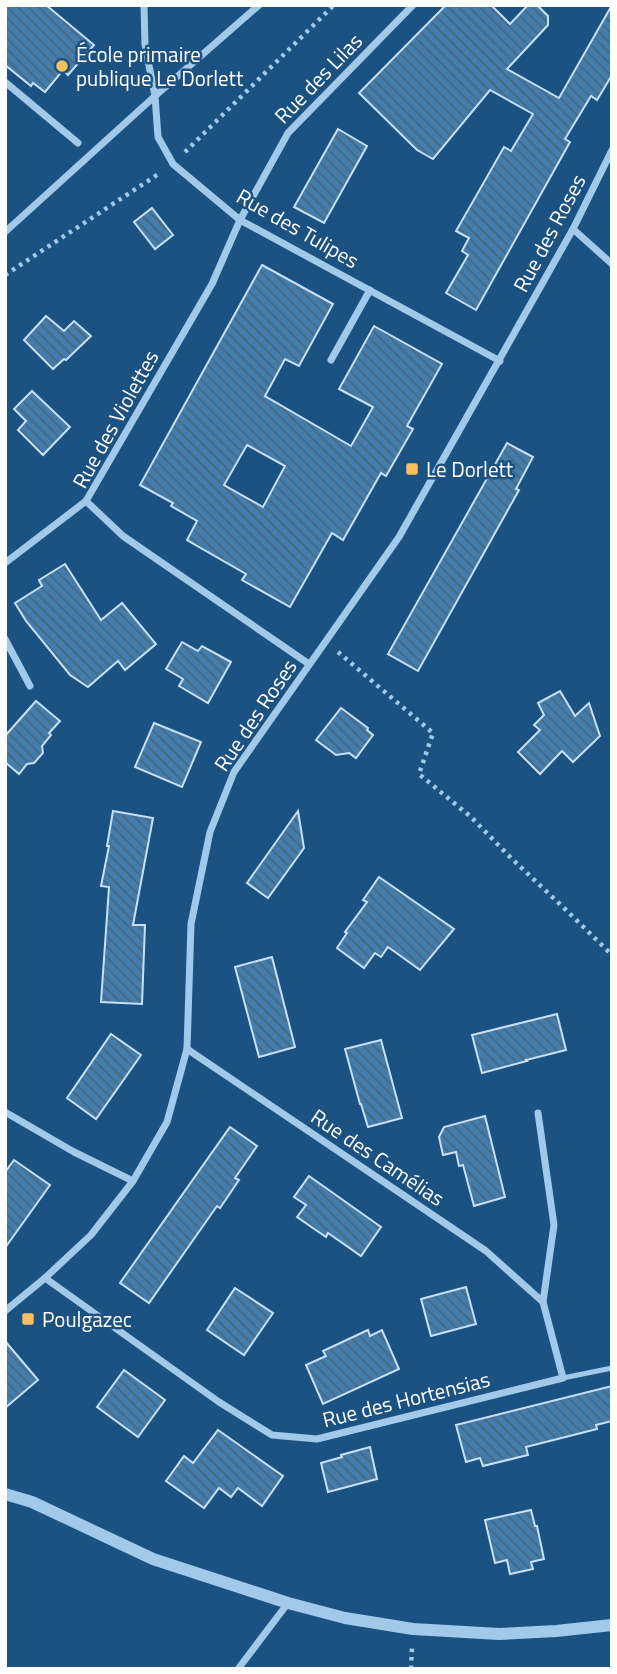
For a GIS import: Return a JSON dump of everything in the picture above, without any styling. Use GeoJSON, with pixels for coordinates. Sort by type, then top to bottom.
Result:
{"type":"FeatureCollection","features":[{"type":"Feature","properties":{"kind":"street","name":"Rue des Tulipes"},"geometry":{"type":"LineString","coordinates":[[144,5],[145,46],[155,96],[158,137],[173,164],[240,220],[500,361]]}},
{"type":"Feature","properties":{"kind":"street"},"geometry":{"type":"LineString","coordinates":[[5,232],[259,5]]}},
{"type":"Feature","properties":{"kind":"street","name":"Rue des Lilas"},"geometry":{"type":"LineString","coordinates":[[240,220],[288,133],[412,5]]}},
{"type":"Feature","properties":{"kind":"street"},"geometry":{"type":"LineString","coordinates":[[5,82],[78,143]]}},
{"type":"Feature","properties":{"kind":"street","name":"Rue des Roses"},"geometry":{"type":"LineString","coordinates":[[5,1311],[92,1235],[133,1181],[167,1122],[187,1049],[191,924],[210,832],[234,772],[399,537],[573,229],[612,150]]}},
{"type":"Feature","properties":{"kind":"street","name":"Rue des Violettes"},"geometry":{"type":"LineString","coordinates":[[240,220],[212,284],[86,501],[123,536],[309,664]]}},
{"type":"Feature","properties":{"kind":"street"},"geometry":{"type":"LineString","coordinates":[[573,229],[612,264]]}},
{"type":"Feature","properties":{"kind":"street","name":"Rue des Tulipes"},"geometry":{"type":"LineString","coordinates":[[331,359],[370,290]]}},
{"type":"Feature","properties":{"kind":"street"},"geometry":{"type":"LineString","coordinates":[[5,563],[86,501]]}},
{"type":"Feature","properties":{"kind":"street"},"geometry":{"type":"LineString","coordinates":[[5,639],[30,686]]}},
{"type":"Feature","properties":{"kind":"street","name":"Rue des Camélias"},"geometry":{"type":"LineString","coordinates":[[187,1049],[486,1251],[543,1301]]}},
{"type":"Feature","properties":{"kind":"street"},"geometry":{"type":"LineString","coordinates":[[5,1112],[74,1152],[133,1181]]}},
{"type":"Feature","properties":{"kind":"street"},"geometry":{"type":"LineString","coordinates":[[538,1113],[554,1224],[543,1301],[563,1378]]}},
{"type":"Feature","properties":{"kind":"street","name":"Rue des Hortensias"},"geometry":{"type":"LineString","coordinates":[[45,1278],[219,1402],[272,1435],[317,1439],[563,1378]]}},
{"type":"Feature","properties":{"kind":"street"},"geometry":{"type":"LineString","coordinates":[[5,1494],[32,1502],[153,1559],[288,1603],[345,1618],[414,1629],[499,1634],[612,1625]]}},
{"type":"Feature","properties":{"kind":"street"},"geometry":{"type":"LineString","coordinates":[[238,1669],[288,1603]]}},
{"type":"Feature","properties":{"kind":"lane","name":"Rue des Hortensias"},"geometry":{"type":"LineString","coordinates":[[563,1378],[612,1368]]}},
{"type":"Feature","properties":{"kind":"path"},"geometry":{"type":"LineString","coordinates":[[327,641],[433,733],[419,774],[471,817],[612,955]]}},
{"type":"Feature","properties":{"kind":"building"},"geometry":{"type":"Polygon","coordinates":[[[5,5],[46,5],[94,45],[68,75],[63,70],[45,92],[33,83],[31,86],[5,65],[5,5]]]}},
{"type":"Feature","properties":{"kind":"building"},"geometry":{"type":"Polygon","coordinates":[[[446,5],[491,5],[510,24],[528,5],[537,5],[548,16],[548,25],[507,69],[559,98],[612,5],[612,75],[597,100],[591,96],[565,139],[570,142],[476,310],[446,293],[468,255],[462,251],[469,238],[456,231],[504,147],[511,151],[533,114],[490,90],[433,159],[417,150],[359,93],[446,5]]]}},
{"type":"Feature","properties":{"kind":"building"},"geometry":{"type":"Polygon","coordinates":[[[338,129],[367,146],[324,223],[294,207],[338,129]]]}},
{"type":"Feature","properties":{"kind":"building"},"geometry":{"type":"Polygon","coordinates":[[[152,208],[173,235],[155,249],[134,222],[152,208]]]}},
{"type":"Feature","properties":{"kind":"building"},"geometry":{"type":"Polygon","coordinates":[[[262,265],[333,304],[299,366],[285,359],[265,396],[351,446],[373,407],[339,389],[374,326],[442,364],[407,426],[413,429],[386,476],[381,473],[343,540],[332,533],[290,607],[242,580],[246,574],[187,540],[197,521],[171,506],[173,503],[140,485],[262,265]],[[247,445],[224,485],[263,507],[285,466],[247,445]]]}},
{"type":"Feature","properties":{"kind":"building"},"geometry":{"type":"Polygon","coordinates":[[[46,316],[64,331],[74,321],[91,336],[53,369],[24,340],[46,316]]]}},
{"type":"Feature","properties":{"kind":"building"},"geometry":{"type":"Polygon","coordinates":[[[32,391],[70,427],[43,455],[18,430],[26,421],[14,409],[32,391]]]}},
{"type":"Feature","properties":{"kind":"building"},"geometry":{"type":"Polygon","coordinates":[[[507,443],[533,457],[516,489],[519,490],[418,671],[388,654],[507,443]]]}},
{"type":"Feature","properties":{"kind":"building"},"geometry":{"type":"Polygon","coordinates":[[[65,564],[101,620],[122,603],[156,644],[125,670],[118,661],[88,687],[70,675],[26,621],[15,603],[42,586],[39,580],[65,564]]]}},
{"type":"Feature","properties":{"kind":"building"},"geometry":{"type":"Polygon","coordinates":[[[182,642],[198,651],[202,646],[231,662],[208,703],[179,686],[183,679],[166,669],[182,642]]]}},
{"type":"Feature","properties":{"kind":"building"},"geometry":{"type":"Polygon","coordinates":[[[560,691],[575,716],[589,703],[600,736],[573,762],[562,751],[540,774],[518,752],[540,730],[534,725],[544,715],[538,703],[560,691]]]}},
{"type":"Feature","properties":{"kind":"building"},"geometry":{"type":"Polygon","coordinates":[[[36,701],[60,721],[42,746],[43,753],[34,763],[27,764],[19,774],[5,762],[5,736],[36,701]]]}},
{"type":"Feature","properties":{"kind":"building"},"geometry":{"type":"Polygon","coordinates":[[[341,708],[368,728],[373,735],[356,758],[349,753],[336,755],[316,740],[341,708]]]}},
{"type":"Feature","properties":{"kind":"building"},"geometry":{"type":"Polygon","coordinates":[[[154,723],[201,742],[182,787],[135,767],[154,723]]]}},
{"type":"Feature","properties":{"kind":"building"},"geometry":{"type":"Polygon","coordinates":[[[113,811],[153,818],[133,925],[145,925],[142,1004],[101,1002],[109,887],[101,886],[113,811]]]}},
{"type":"Feature","properties":{"kind":"building"},"geometry":{"type":"Polygon","coordinates":[[[298,811],[304,848],[268,898],[247,883],[298,811]]]}},
{"type":"Feature","properties":{"kind":"building"},"geometry":{"type":"Polygon","coordinates":[[[379,877],[454,929],[420,970],[388,947],[381,957],[375,953],[364,968],[337,948],[367,902],[363,900],[379,877]]]}},
{"type":"Feature","properties":{"kind":"building"},"geometry":{"type":"Polygon","coordinates":[[[272,957],[295,1047],[259,1057],[235,967],[272,957]]]}},
{"type":"Feature","properties":{"kind":"building"},"geometry":{"type":"Polygon","coordinates":[[[557,1014],[566,1050],[482,1073],[472,1035],[557,1014]]]}},
{"type":"Feature","properties":{"kind":"building"},"geometry":{"type":"Polygon","coordinates":[[[111,1034],[141,1055],[96,1119],[67,1098],[111,1034]]]}},
{"type":"Feature","properties":{"kind":"building"},"geometry":{"type":"Polygon","coordinates":[[[381,1040],[402,1118],[368,1127],[345,1049],[381,1040]]]}},
{"type":"Feature","properties":{"kind":"building"},"geometry":{"type":"Polygon","coordinates":[[[485,1116],[505,1197],[474,1206],[463,1165],[459,1166],[456,1152],[443,1155],[439,1137],[444,1127],[485,1116]]]}},
{"type":"Feature","properties":{"kind":"building"},"geometry":{"type":"Polygon","coordinates":[[[230,1127],[257,1146],[235,1178],[239,1180],[220,1208],[217,1206],[149,1303],[120,1283],[230,1127]]]}},
{"type":"Feature","properties":{"kind":"building"},"geometry":{"type":"Polygon","coordinates":[[[14,1160],[50,1185],[5,1248],[5,1172],[14,1160]]]}},
{"type":"Feature","properties":{"kind":"building"},"geometry":{"type":"Polygon","coordinates":[[[309,1176],[381,1227],[361,1256],[328,1233],[326,1237],[297,1217],[306,1205],[294,1197],[309,1176]]]}},
{"type":"Feature","properties":{"kind":"building"},"geometry":{"type":"Polygon","coordinates":[[[466,1287],[476,1324],[431,1336],[421,1299],[466,1287]]]}},
{"type":"Feature","properties":{"kind":"building"},"geometry":{"type":"Polygon","coordinates":[[[235,1288],[273,1313],[244,1355],[207,1330],[235,1288]]]}},
{"type":"Feature","properties":{"kind":"building"},"geometry":{"type":"Polygon","coordinates":[[[368,1330],[370,1336],[382,1330],[399,1369],[323,1404],[306,1365],[326,1356],[323,1351],[368,1330]]]}},
{"type":"Feature","properties":{"kind":"building"},"geometry":{"type":"Polygon","coordinates":[[[5,1341],[38,1380],[5,1408],[5,1341]]]}},
{"type":"Feature","properties":{"kind":"building"},"geometry":{"type":"Polygon","coordinates":[[[124,1370],[165,1400],[138,1437],[97,1407],[124,1370]]]}},
{"type":"Feature","properties":{"kind":"building"},"geometry":{"type":"Polygon","coordinates":[[[612,1386],[612,1421],[596,1425],[597,1429],[526,1447],[528,1455],[483,1466],[480,1458],[466,1462],[456,1425],[612,1386]]]}},
{"type":"Feature","properties":{"kind":"building"},"geometry":{"type":"Polygon","coordinates":[[[218,1430],[283,1476],[262,1506],[238,1488],[231,1497],[219,1488],[204,1508],[166,1481],[184,1456],[193,1463],[218,1430]]]}},
{"type":"Feature","properties":{"kind":"building"},"geometry":{"type":"Polygon","coordinates":[[[370,1447],[377,1479],[328,1492],[321,1463],[370,1447]]]}},
{"type":"Feature","properties":{"kind":"building"},"geometry":{"type":"Polygon","coordinates":[[[531,1510],[544,1559],[531,1562],[533,1569],[510,1574],[507,1560],[495,1563],[485,1520],[531,1510]]]}},
{"type":"Feature","properties":{"kind":"place","name":"École primaire publique Le Dorlett"},"geometry":{"type":"Point","coordinates":[62,66]}},
{"type":"Feature","properties":{"kind":"place","name":"Le Dorlett"},"geometry":{"type":"Point","coordinates":[412,469]}},
{"type":"Feature","properties":{"kind":"place","name":"Poulgazec"},"geometry":{"type":"Point","coordinates":[28,1319]}}]}
